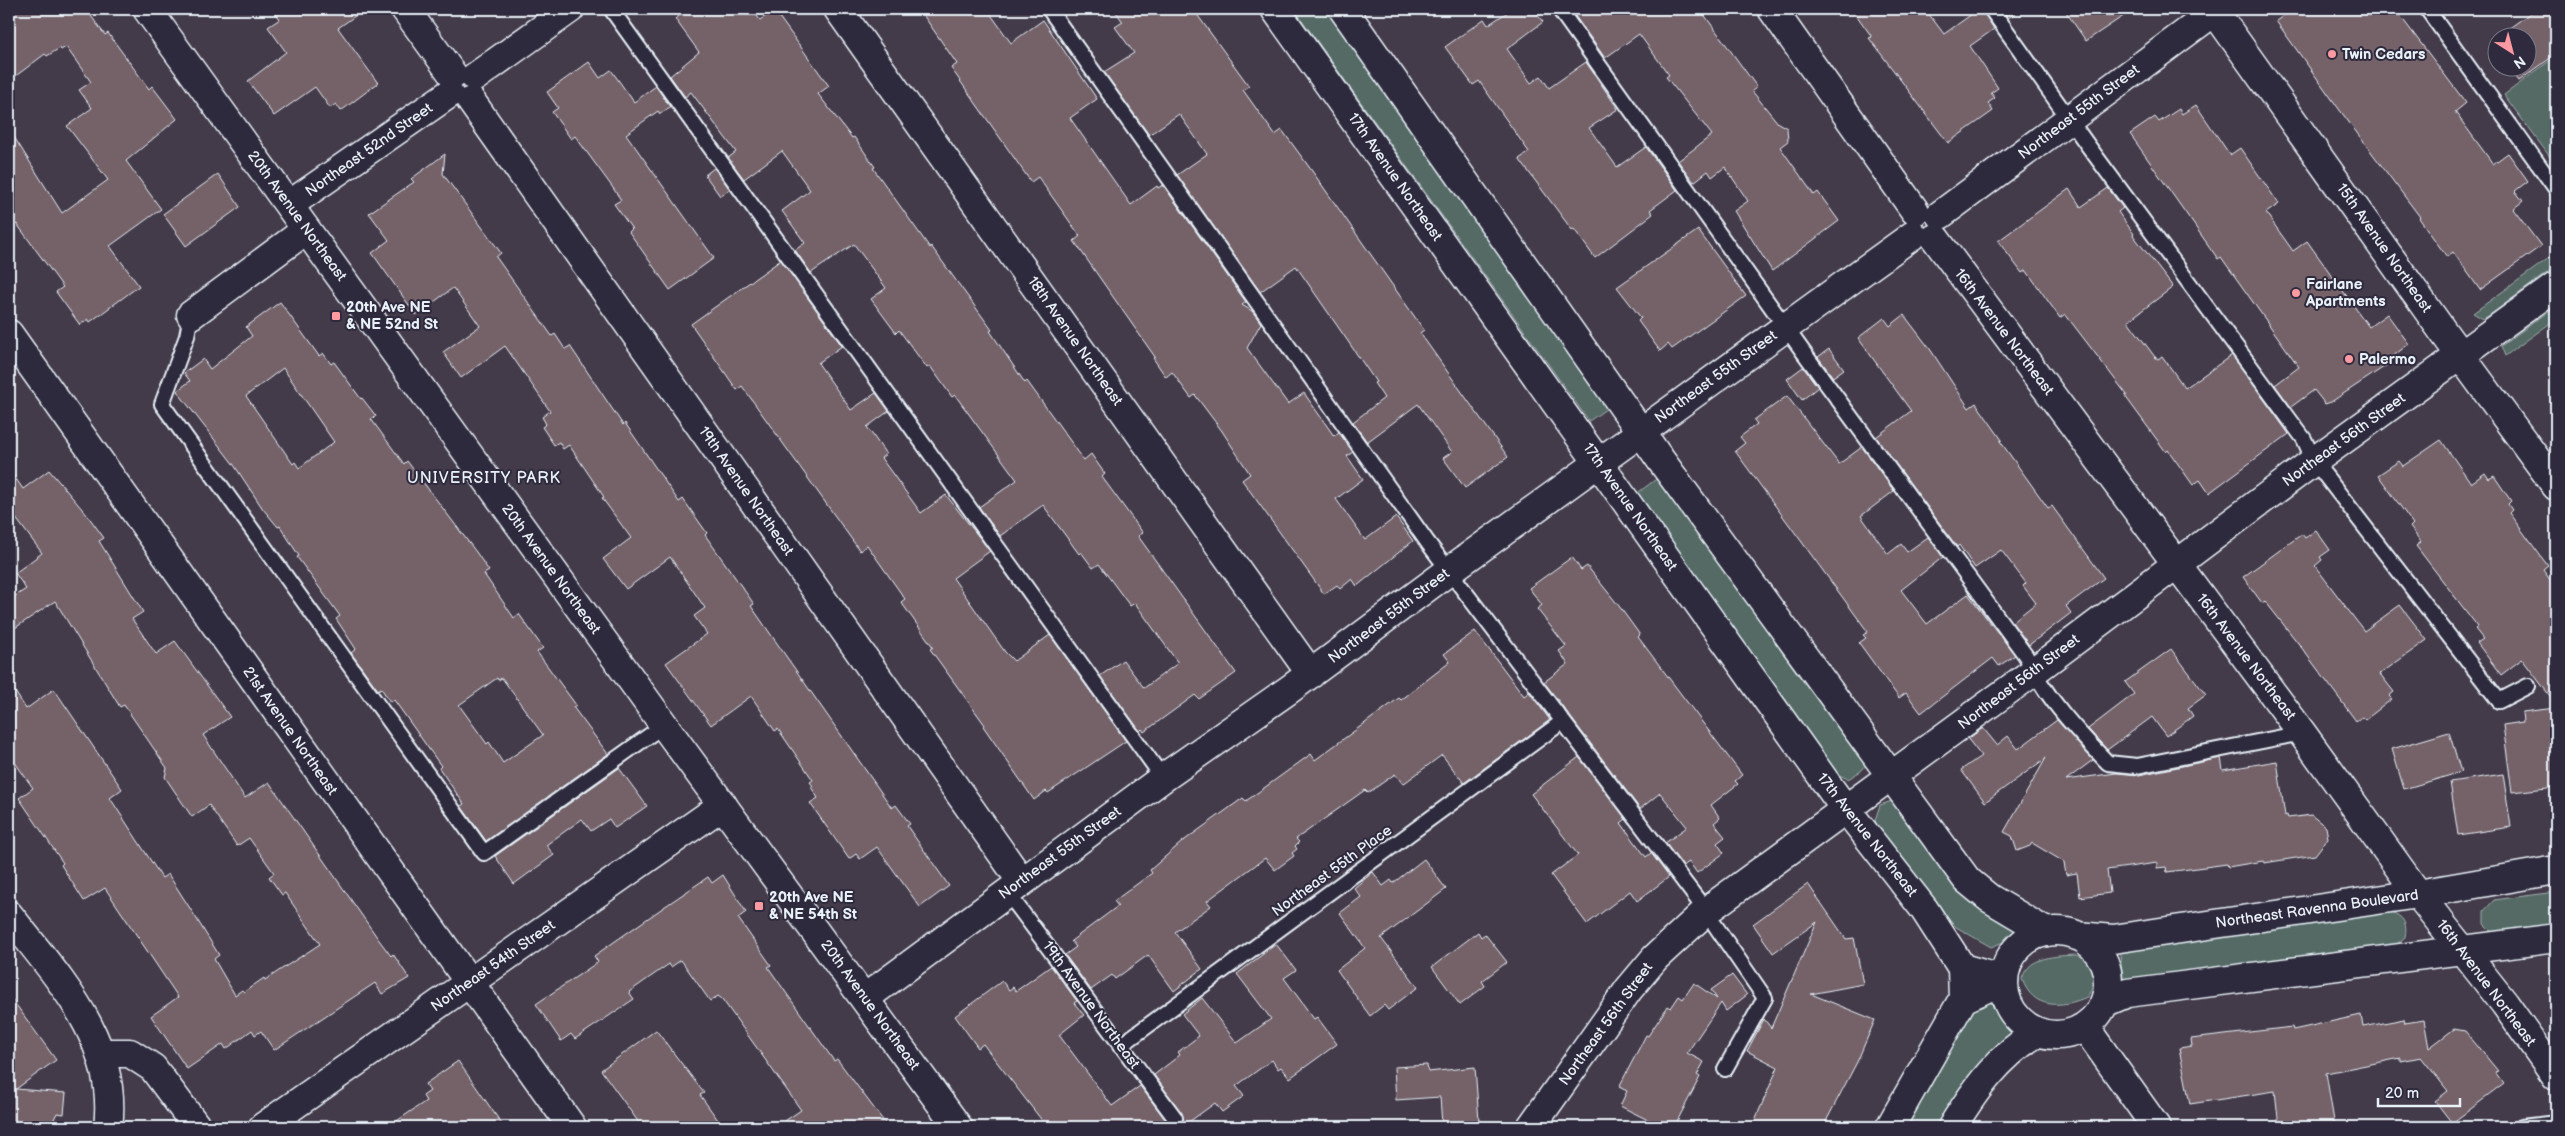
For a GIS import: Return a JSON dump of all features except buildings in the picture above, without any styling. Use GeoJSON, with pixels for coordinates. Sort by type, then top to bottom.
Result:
{"type":"FeatureCollection","features":[{"type":"Feature","properties":{"kind":"street","name":"20th Avenue Northeast"},"geometry":{"type":"LineString","coordinates":[[147,9],[664,725],[958,1127]]}},
{"type":"Feature","properties":{"kind":"street","name":"19th Avenue Northeast"},"geometry":{"type":"LineString","coordinates":[[405,9],[462,87],[1015,887]]}},
{"type":"Feature","properties":{"kind":"street","name":"Northeast 52nd Street"},"geometry":{"type":"LineString","coordinates":[[289,206],[462,87],[570,9]]}},
{"type":"Feature","properties":{"kind":"street","name":"18th Avenue Northeast"},"geometry":{"type":"LineString","coordinates":[[838,9],[1311,674]]}},
{"type":"Feature","properties":{"kind":"street","name":"17th Avenue Northeast"},"geometry":{"type":"LineString","coordinates":[[1275,9],[1845,809],[1924,909],[1962,968]]}},
{"type":"Feature","properties":{"kind":"street"},"geometry":{"type":"LineString","coordinates":[[1343,9],[1641,432],[1968,880],[1989,898],[2046,932]]}},
{"type":"Feature","properties":{"kind":"street","name":"16th Avenue Northeast"},"geometry":{"type":"LineString","coordinates":[[1772,9],[1926,224],[2302,733],[2418,894],[2463,950],[2556,1076]]}},
{"type":"Feature","properties":{"kind":"street","name":"Northeast 55th Street"},"geometry":{"type":"LineString","coordinates":[[865,998],[1162,778],[1311,674],[1598,462],[2070,120],[2215,10]]}},
{"type":"Feature","properties":{"kind":"street","name":"15th Avenue Northeast"},"geometry":{"type":"LineString","coordinates":[[2215,10],[2461,356],[2556,486]]}},
{"type":"Feature","properties":{"kind":"street"},"geometry":{"type":"LineString","coordinates":[[191,315],[306,230]]}},
{"type":"Feature","properties":{"kind":"street","name":"Northeast 56th Street"},"geometry":{"type":"LineString","coordinates":[[1531,1127],[1629,989],[1655,958],[1706,912],[2033,672],[2314,461],[2556,286]]}},
{"type":"Feature","properties":{"kind":"street","name":"21st Avenue Northeast"},"geometry":{"type":"LineString","coordinates":[[9,334],[572,1127]]}},
{"type":"Feature","properties":{"kind":"street","name":"Northeast 54th Street"},"geometry":{"type":"LineString","coordinates":[[263,1127],[723,805]]}},
{"type":"Feature","properties":{"kind":"street","name":"Northeast Ravenna Boulevard"},"geometry":{"type":"LineString","coordinates":[[2077,936],[2113,938],[2418,894],[2556,870]]}},
{"type":"Feature","properties":{"kind":"street"},"geometry":{"type":"LineString","coordinates":[[9,915],[77,1004],[101,1053],[110,1093],[108,1127]]}},
{"type":"Feature","properties":{"kind":"street"},"geometry":{"type":"LineString","coordinates":[[2060,931],[2077,936],[2093,947],[2105,967],[2107,990],[2104,1003],[2096,1016],[2085,1027],[2069,1034],[2051,1035],[2038,1032],[2016,1018],[2004,994],[2004,980],[2008,962],[2020,945],[2037,934],[2060,931]]}},
{"type":"Feature","properties":{"kind":"street"},"geometry":{"type":"LineString","coordinates":[[2104,1003],[2127,993],[2556,938]]}},
{"type":"Feature","properties":{"kind":"street"},"geometry":{"type":"LineString","coordinates":[[1890,1127],[1963,999],[1962,968],[2004,980]]}},
{"type":"Feature","properties":{"kind":"street"},"geometry":{"type":"LineString","coordinates":[[1963,999],[2004,980]]}},
{"type":"Feature","properties":{"kind":"street"},"geometry":{"type":"LineString","coordinates":[[2085,1027],[2156,1127]]}},
{"type":"Feature","properties":{"kind":"street"},"geometry":{"type":"LineString","coordinates":[[1952,1127],[1990,1072],[2013,1048],[2038,1032]]}},
{"type":"Feature","properties":{"kind":"street"},"geometry":{"type":"LineString","coordinates":[[101,1053],[130,1053],[153,1068],[197,1127]]}},
{"type":"Feature","properties":{"kind":"lane"},"geometry":{"type":"LineString","coordinates":[[611,9],[1162,778]]}},
{"type":"Feature","properties":{"kind":"lane"},"geometry":{"type":"LineString","coordinates":[[1049,9],[1449,571],[1706,912],[1765,998],[1726,1069]]}},
{"type":"Feature","properties":{"kind":"lane"},"geometry":{"type":"LineString","coordinates":[[1559,9],[1786,327],[2026,656],[2033,672],[2079,733],[2108,764],[2138,766],[2302,733]]}},
{"type":"Feature","properties":{"kind":"lane"},"geometry":{"type":"LineString","coordinates":[[1991,9],[2304,440],[2314,461],[2499,701],[2528,686]]}},
{"type":"Feature","properties":{"kind":"lane"},"geometry":{"type":"LineString","coordinates":[[2426,9],[2556,189]]}},
{"type":"Feature","properties":{"kind":"lane"},"geometry":{"type":"LineString","coordinates":[[191,315],[187,336],[162,404],[484,853],[664,725]]}},
{"type":"Feature","properties":{"kind":"lane","name":"Northeast 55th Place"},"geometry":{"type":"LineString","coordinates":[[1120,1046],[1562,722]]}},
{"type":"Feature","properties":{"kind":"lane","name":"19th Avenue Northeast"},"geometry":{"type":"LineString","coordinates":[[1015,887],[1120,1046],[1175,1118]]}},
{"type":"Feature","properties":{"kind":"lane"},"geometry":{"type":"LineString","coordinates":[[2522,1127],[2556,1123]]}},
{"type":"Feature","properties":{"kind":"green space"},"geometry":{"type":"Polygon","coordinates":[[[1294,9],[1336,9],[1616,402],[1589,421],[1294,9]]]}},
{"type":"Feature","properties":{"kind":"green space"},"geometry":{"type":"Polygon","coordinates":[[[2556,56],[2556,165],[2504,95],[2527,78],[2538,78],[2538,70],[2556,56]]]}},
{"type":"Feature","properties":{"kind":"green space"},"geometry":{"type":"Polygon","coordinates":[[[2556,253],[2556,266],[2490,315],[2483,319],[2473,313],[2556,253]]]}},
{"type":"Feature","properties":{"kind":"green space"},"geometry":{"type":"Polygon","coordinates":[[[2556,306],[2556,319],[2505,356],[2501,346],[2556,306]]]}},
{"type":"Feature","properties":{"kind":"green space"},"geometry":{"type":"Polygon","coordinates":[[[1663,474],[1864,758],[1866,765],[1861,771],[1848,779],[1837,774],[1636,494],[1663,474]]]}},
{"type":"Feature","properties":{"kind":"green space"},"geometry":{"type":"Polygon","coordinates":[[[1895,800],[2016,930],[2006,941],[1991,947],[1956,927],[1938,908],[1877,827],[1875,820],[1880,805],[1895,800]]]}},
{"type":"Feature","properties":{"kind":"green space"},"geometry":{"type":"Polygon","coordinates":[[[2556,892],[2556,926],[2493,933],[2484,924],[2484,911],[2494,900],[2556,892]]]}},
{"type":"Feature","properties":{"kind":"green space"},"geometry":{"type":"Polygon","coordinates":[[[2391,912],[2404,921],[2406,928],[2405,937],[2395,946],[2124,983],[2119,948],[2391,912]]]}},
{"type":"Feature","properties":{"kind":"green space"},"geometry":{"type":"Polygon","coordinates":[[[2076,955],[2086,958],[2093,973],[2092,987],[2087,997],[2067,1003],[2049,1004],[2033,996],[2027,989],[2022,979],[2025,971],[2030,966],[2052,957],[2076,955]]]}},
{"type":"Feature","properties":{"kind":"green space"},"geometry":{"type":"Polygon","coordinates":[[[1989,1001],[1997,1004],[2020,1022],[2020,1026],[1995,1046],[1942,1127],[1902,1127],[1968,1018],[1975,1008],[1989,1001]]]}},
{"type":"Feature","properties":{"kind":"place","name":"Twin Cedars"},"geometry":{"type":"Point","coordinates":[2332,54]}},
{"type":"Feature","properties":{"kind":"place","name":"Fairlane Apartments"},"geometry":{"type":"Point","coordinates":[2296,293]}},
{"type":"Feature","properties":{"kind":"place","name":"20th Ave NE & NE 52nd St"},"geometry":{"type":"Point","coordinates":[336,316]}},
{"type":"Feature","properties":{"kind":"place","name":"Palermo"},"geometry":{"type":"Point","coordinates":[2349,359]}},
{"type":"Feature","properties":{"kind":"place","name":"20th Ave NE & NE 54th St"},"geometry":{"type":"Point","coordinates":[759,906]}},
{"type":"Feature","properties":{"kind":"district","name":"UNIVERSITY PARK"},"geometry":{"type":"Point","coordinates":[484,478]}}]}
